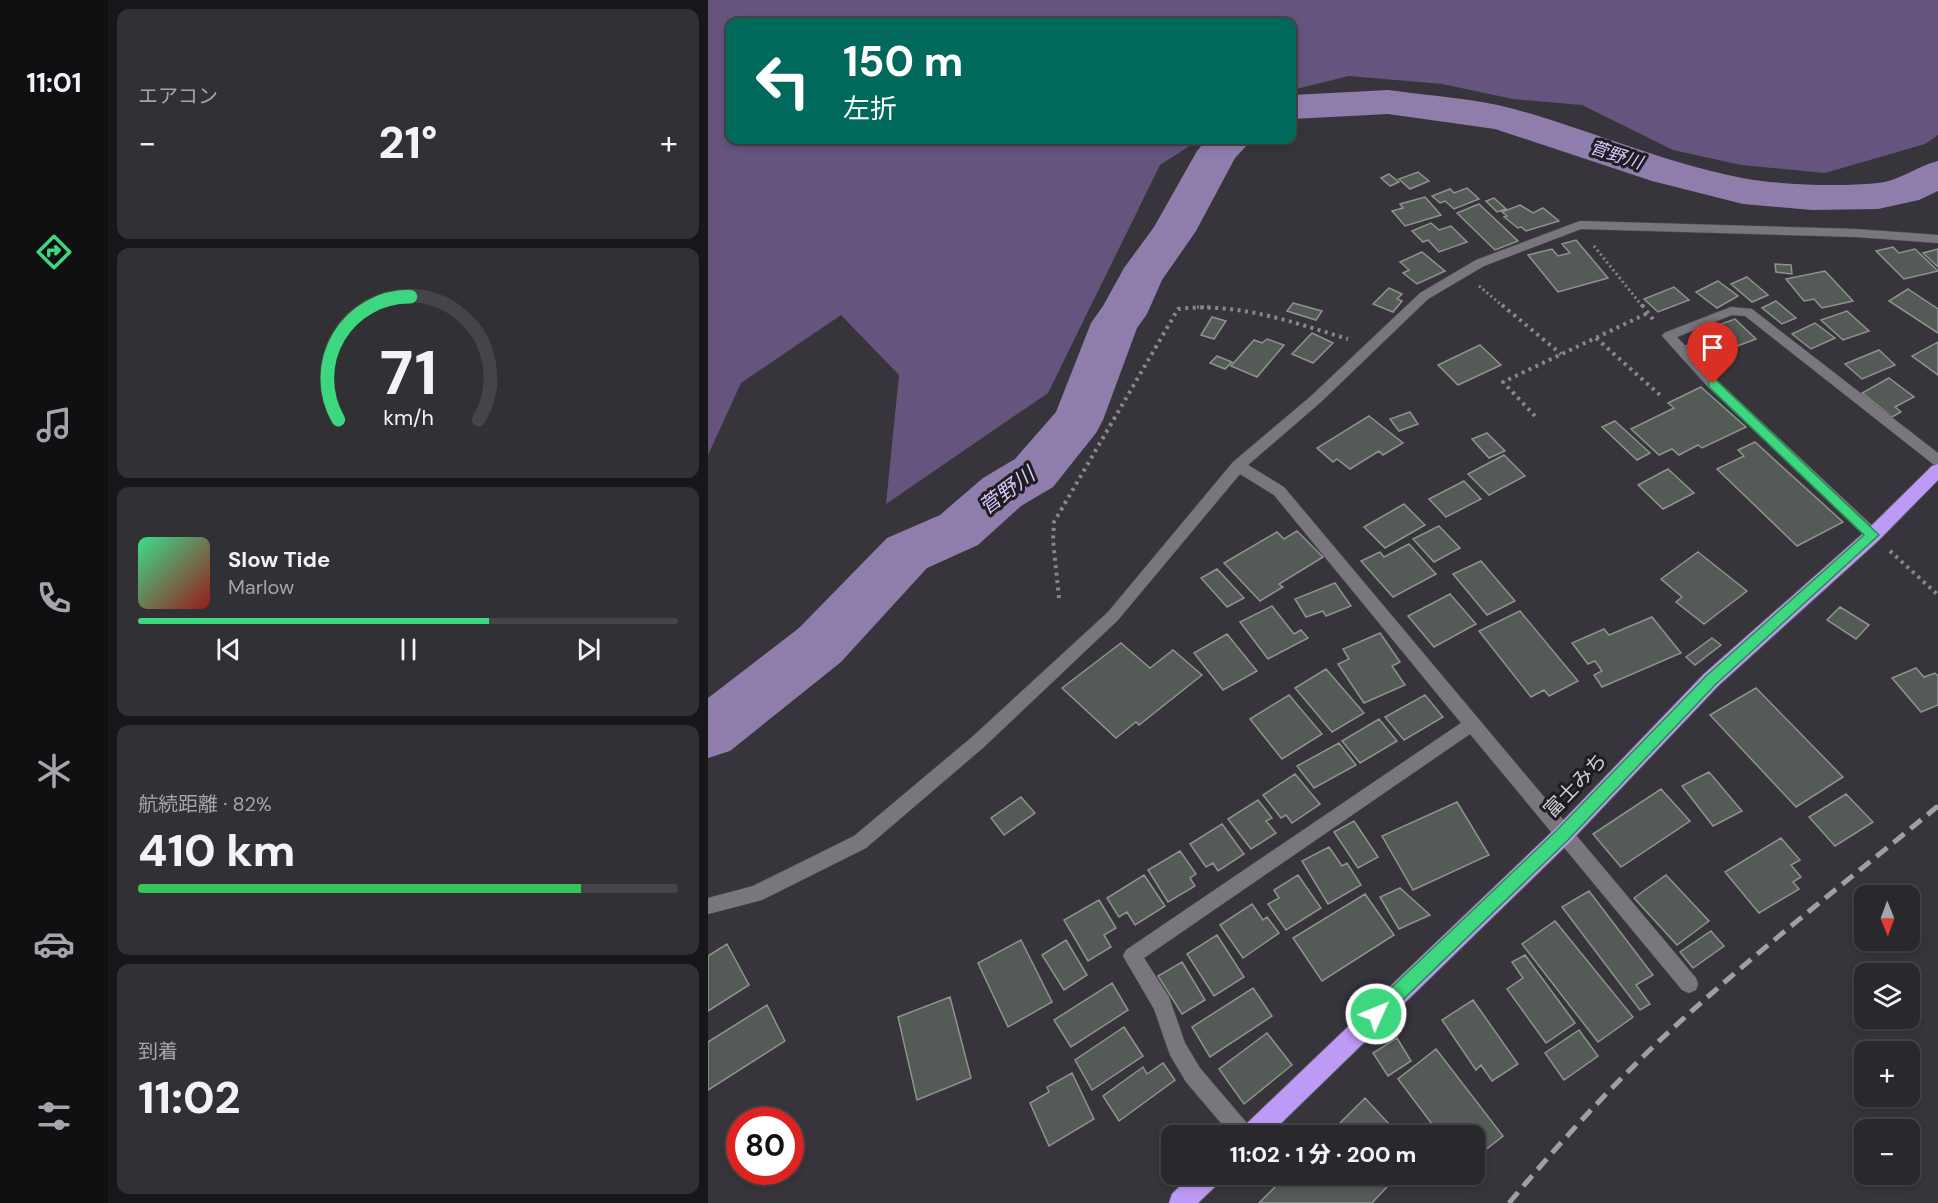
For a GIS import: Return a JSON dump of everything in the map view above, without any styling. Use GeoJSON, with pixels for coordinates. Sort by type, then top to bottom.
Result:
{"type":"FeatureCollection","features":[{"type":"Feature","properties":{"kind":"highway","name":"富士みち"},"geometry":{"type":"LineString","coordinates":[[1261,1125],[1563,835],[1711,680],[1873,535],[1938,470]]}},
{"type":"Feature","properties":{"kind":"highway"},"geometry":{"type":"LineString","coordinates":[[1181,1203],[1199,1185]]}},
{"type":"Feature","properties":{"kind":"street"},"geometry":{"type":"LineString","coordinates":[[708,906],[756,894],[860,842],[978,742],[1113,616],[1238,466],[1316,399],[1424,296],[1480,263],[1580,225],[1856,233],[1938,239]]}},
{"type":"Feature","properties":{"kind":"street"},"geometry":{"type":"LineString","coordinates":[[1873,535],[1713,384],[1668,336],[1731,311],[1748,312],[1938,460]]}},
{"type":"Feature","properties":{"kind":"street"},"geometry":{"type":"LineString","coordinates":[[1238,466],[1279,491],[1689,984]]}},
{"type":"Feature","properties":{"kind":"street"},"geometry":{"type":"LineString","coordinates":[[1236,1125],[1193,1075],[1177,1048],[1162,1004],[1132,956],[1472,724]]}},
{"type":"Feature","properties":{"kind":"path"},"geometry":{"type":"LineString","coordinates":[[1580,225],[1591,243],[1668,336]]}},
{"type":"Feature","properties":{"kind":"path"},"geometry":{"type":"LineString","coordinates":[[1463,273],[1561,354]]}},
{"type":"Feature","properties":{"kind":"path"},"geometry":{"type":"LineString","coordinates":[[1059,598],[1053,540],[1054,522],[1178,309],[1193,306],[1247,311],[1372,345]]}},
{"type":"Feature","properties":{"kind":"path"},"geometry":{"type":"LineString","coordinates":[[1536,416],[1503,382],[1648,313]]}},
{"type":"Feature","properties":{"kind":"path"},"geometry":{"type":"LineString","coordinates":[[1596,338],[1660,395]]}},
{"type":"Feature","properties":{"kind":"path"},"geometry":{"type":"LineString","coordinates":[[1873,535],[1938,595]]}},
{"type":"Feature","properties":{"kind":"shaded area"},"geometry":{"type":"Polygon","coordinates":[[[708,0],[1938,0],[1938,135],[1925,144],[1825,173],[1741,165],[1673,150],[1582,105],[1513,99],[1442,84],[1349,76],[1296,89],[1296,18],[726,18],[726,144],[1193,144],[1160,165],[1048,393],[886,504],[899,375],[841,315],[741,383],[708,455],[708,0]]]}},
{"type":"Feature","properties":{"kind":"building"},"geometry":{"type":"Polygon","coordinates":[[[1418,172],[1429,181],[1410,189],[1399,179],[1418,172]]]}},
{"type":"Feature","properties":{"kind":"building"},"geometry":{"type":"Polygon","coordinates":[[[1389,174],[1399,182],[1390,186],[1381,178],[1389,174]]]}},
{"type":"Feature","properties":{"kind":"building"},"geometry":{"type":"Polygon","coordinates":[[[1467,188],[1479,199],[1454,209],[1445,201],[1440,203],[1432,196],[1450,189],[1454,193],[1467,188]]]}},
{"type":"Feature","properties":{"kind":"building"},"geometry":{"type":"Polygon","coordinates":[[[1425,197],[1441,215],[1405,226],[1392,211],[1403,208],[1400,204],[1425,197]]]}},
{"type":"Feature","properties":{"kind":"building"},"geometry":{"type":"Polygon","coordinates":[[[1494,198],[1506,209],[1497,212],[1486,201],[1494,198]]]}},
{"type":"Feature","properties":{"kind":"building"},"geometry":{"type":"Polygon","coordinates":[[[1479,204],[1518,241],[1495,250],[1457,213],[1479,204]]]}},
{"type":"Feature","properties":{"kind":"building"},"geometry":{"type":"Polygon","coordinates":[[[1520,205],[1533,213],[1543,208],[1559,221],[1526,231],[1521,227],[1518,228],[1504,217],[1507,216],[1502,212],[1520,205]]]}},
{"type":"Feature","properties":{"kind":"building"},"geometry":{"type":"Polygon","coordinates":[[[1431,223],[1439,230],[1451,226],[1467,242],[1439,252],[1428,240],[1423,242],[1412,231],[1431,223]]]}},
{"type":"Feature","properties":{"kind":"building"},"geometry":{"type":"Polygon","coordinates":[[[1576,240],[1608,278],[1558,292],[1528,255],[1552,249],[1558,256],[1570,253],[1562,244],[1576,240]]]}},
{"type":"Feature","properties":{"kind":"building"},"geometry":{"type":"Polygon","coordinates":[[[1893,247],[1899,253],[1915,249],[1938,271],[1904,279],[1876,251],[1893,247]]]}},
{"type":"Feature","properties":{"kind":"building"},"geometry":{"type":"Polygon","coordinates":[[[1938,249],[1938,267],[1923,253],[1938,249]]]}},
{"type":"Feature","properties":{"kind":"building"},"geometry":{"type":"Polygon","coordinates":[[[1422,252],[1445,271],[1417,284],[1403,273],[1409,270],[1400,262],[1422,252]]]}},
{"type":"Feature","properties":{"kind":"building"},"geometry":{"type":"Polygon","coordinates":[[[1775,264],[1791,265],[1792,274],[1776,272],[1775,264]]]}},
{"type":"Feature","properties":{"kind":"building"},"geometry":{"type":"Polygon","coordinates":[[[1825,271],[1853,301],[1822,308],[1814,299],[1804,301],[1786,279],[1825,271]]]}},
{"type":"Feature","properties":{"kind":"building"},"geometry":{"type":"Polygon","coordinates":[[[1747,277],[1768,295],[1752,302],[1731,284],[1747,277]]]}},
{"type":"Feature","properties":{"kind":"building"},"geometry":{"type":"Polygon","coordinates":[[[1718,281],[1738,296],[1717,308],[1696,292],[1718,281]]]}},
{"type":"Feature","properties":{"kind":"building"},"geometry":{"type":"Polygon","coordinates":[[[1674,287],[1689,300],[1658,312],[1644,299],[1674,287]]]}},
{"type":"Feature","properties":{"kind":"building"},"geometry":{"type":"Polygon","coordinates":[[[1389,288],[1402,294],[1397,299],[1402,301],[1393,312],[1373,304],[1389,288]]]}},
{"type":"Feature","properties":{"kind":"building"},"geometry":{"type":"Polygon","coordinates":[[[1908,289],[1938,309],[1938,333],[1889,301],[1908,289]]]}},
{"type":"Feature","properties":{"kind":"building"},"geometry":{"type":"Polygon","coordinates":[[[1776,301],[1796,318],[1782,324],[1762,308],[1776,301]]]}},
{"type":"Feature","properties":{"kind":"building"},"geometry":{"type":"Polygon","coordinates":[[[1293,303],[1322,311],[1316,320],[1287,311],[1293,303]]]}},
{"type":"Feature","properties":{"kind":"building"},"geometry":{"type":"Polygon","coordinates":[[[1847,311],[1869,331],[1843,340],[1821,320],[1847,311]]]}},
{"type":"Feature","properties":{"kind":"building"},"geometry":{"type":"Polygon","coordinates":[[[1212,317],[1226,321],[1214,339],[1201,335],[1212,317]]]}},
{"type":"Feature","properties":{"kind":"building"},"geometry":{"type":"Polygon","coordinates":[[[1735,319],[1756,339],[1724,351],[1704,330],[1735,319]]]}},
{"type":"Feature","properties":{"kind":"building"},"geometry":{"type":"Polygon","coordinates":[[[1815,323],[1835,338],[1811,349],[1792,334],[1815,323]]]}},
{"type":"Feature","properties":{"kind":"building"},"geometry":{"type":"Polygon","coordinates":[[[1312,333],[1333,343],[1313,363],[1292,354],[1312,333]]]}},
{"type":"Feature","properties":{"kind":"building"},"geometry":{"type":"Polygon","coordinates":[[[1706,338],[1725,356],[1703,365],[1683,347],[1706,338]]]}},
{"type":"Feature","properties":{"kind":"building"},"geometry":{"type":"Polygon","coordinates":[[[1267,339],[1284,345],[1257,377],[1231,366],[1254,340],[1262,343],[1267,339]]]}},
{"type":"Feature","properties":{"kind":"building"},"geometry":{"type":"Polygon","coordinates":[[[1938,342],[1938,375],[1912,356],[1938,342]]]}},
{"type":"Feature","properties":{"kind":"building"},"geometry":{"type":"Polygon","coordinates":[[[1480,345],[1501,365],[1458,385],[1438,365],[1480,345]]]}},
{"type":"Feature","properties":{"kind":"building"},"geometry":{"type":"Polygon","coordinates":[[[1879,350],[1895,365],[1862,379],[1845,364],[1879,350]]]}},
{"type":"Feature","properties":{"kind":"building"},"geometry":{"type":"Polygon","coordinates":[[[1217,356],[1232,362],[1225,369],[1210,363],[1217,356]]]}},
{"type":"Feature","properties":{"kind":"building"},"geometry":{"type":"Polygon","coordinates":[[[1889,378],[1914,397],[1895,407],[1901,412],[1892,417],[1862,393],[1889,378]]]}},
{"type":"Feature","properties":{"kind":"building"},"geometry":{"type":"Polygon","coordinates":[[[1701,387],[1746,427],[1702,448],[1698,445],[1679,455],[1672,449],[1659,455],[1631,429],[1674,408],[1668,403],[1701,387]]]}},
{"type":"Feature","properties":{"kind":"building"},"geometry":{"type":"Polygon","coordinates":[[[1410,412],[1418,424],[1399,431],[1390,419],[1410,412]]]}},
{"type":"Feature","properties":{"kind":"building"},"geometry":{"type":"Polygon","coordinates":[[[1369,416],[1403,443],[1383,455],[1379,451],[1350,469],[1337,459],[1333,462],[1317,448],[1369,416]]]}},
{"type":"Feature","properties":{"kind":"building"},"geometry":{"type":"Polygon","coordinates":[[[1615,421],[1650,453],[1637,460],[1602,427],[1615,421]]]}},
{"type":"Feature","properties":{"kind":"building"},"geometry":{"type":"Polygon","coordinates":[[[1487,433],[1505,451],[1489,458],[1472,439],[1487,433]]]}},
{"type":"Feature","properties":{"kind":"building"},"geometry":{"type":"Polygon","coordinates":[[[1755,442],[1843,522],[1797,546],[1717,469],[1744,456],[1738,450],[1755,442]]]}},
{"type":"Feature","properties":{"kind":"building"},"geometry":{"type":"Polygon","coordinates":[[[1504,455],[1525,476],[1489,495],[1468,474],[1504,455]]]}},
{"type":"Feature","properties":{"kind":"building"},"geometry":{"type":"Polygon","coordinates":[[[1668,469],[1694,493],[1663,509],[1638,485],[1668,469]]]}},
{"type":"Feature","properties":{"kind":"building"},"geometry":{"type":"Polygon","coordinates":[[[1464,481],[1481,499],[1446,517],[1429,499],[1464,481]]]}},
{"type":"Feature","properties":{"kind":"building"},"geometry":{"type":"Polygon","coordinates":[[[1404,504],[1425,525],[1385,548],[1364,527],[1404,504]]]}},
{"type":"Feature","properties":{"kind":"building"},"geometry":{"type":"Polygon","coordinates":[[[1439,526],[1460,548],[1434,562],[1413,539],[1439,526]]]}},
{"type":"Feature","properties":{"kind":"building"},"geometry":{"type":"Polygon","coordinates":[[[1297,531],[1323,557],[1279,584],[1283,587],[1260,601],[1224,563],[1277,532],[1284,539],[1297,531]]]}},
{"type":"Feature","properties":{"kind":"building"},"geometry":{"type":"Polygon","coordinates":[[[1409,544],[1436,574],[1393,597],[1361,561],[1380,552],[1384,557],[1409,544]]]}},
{"type":"Feature","properties":{"kind":"building"},"geometry":{"type":"Polygon","coordinates":[[[1698,552],[1747,591],[1704,624],[1676,602],[1682,597],[1661,579],[1698,552]]]}},
{"type":"Feature","properties":{"kind":"building"},"geometry":{"type":"Polygon","coordinates":[[[1481,561],[1515,601],[1487,615],[1453,574],[1481,561]]]}},
{"type":"Feature","properties":{"kind":"building"},"geometry":{"type":"Polygon","coordinates":[[[1217,569],[1244,598],[1227,607],[1201,578],[1217,569]]]}},
{"type":"Feature","properties":{"kind":"building"},"geometry":{"type":"Polygon","coordinates":[[[1335,583],[1351,606],[1326,616],[1323,611],[1306,617],[1295,599],[1335,583]]]}},
{"type":"Feature","properties":{"kind":"building"},"geometry":{"type":"Polygon","coordinates":[[[1450,594],[1476,624],[1434,647],[1408,616],[1450,594]]]}},
{"type":"Feature","properties":{"kind":"building"},"geometry":{"type":"Polygon","coordinates":[[[1272,606],[1294,634],[1301,630],[1308,638],[1268,659],[1240,622],[1272,606]]]}},
{"type":"Feature","properties":{"kind":"building"},"geometry":{"type":"Polygon","coordinates":[[[1840,607],[1869,625],[1856,639],[1827,620],[1840,607]]]}},
{"type":"Feature","properties":{"kind":"building"},"geometry":{"type":"Polygon","coordinates":[[[1520,611],[1578,681],[1549,696],[1544,690],[1531,697],[1479,631],[1520,611]]]}},
{"type":"Feature","properties":{"kind":"building"},"geometry":{"type":"Polygon","coordinates":[[[1652,617],[1681,653],[1602,687],[1594,675],[1602,671],[1595,661],[1588,664],[1572,643],[1604,629],[1609,635],[1652,617]]]}},
{"type":"Feature","properties":{"kind":"building"},"geometry":{"type":"Polygon","coordinates":[[[1380,633],[1400,662],[1392,666],[1405,685],[1364,703],[1338,664],[1349,659],[1343,649],[1380,633]]]}},
{"type":"Feature","properties":{"kind":"building"},"geometry":{"type":"Polygon","coordinates":[[[1227,634],[1257,671],[1223,690],[1194,653],[1227,634]]]}},
{"type":"Feature","properties":{"kind":"building"},"geometry":{"type":"Polygon","coordinates":[[[1712,638],[1721,645],[1695,665],[1686,657],[1712,638]]]}},
{"type":"Feature","properties":{"kind":"building"},"geometry":{"type":"Polygon","coordinates":[[[1121,643],[1150,668],[1173,650],[1202,675],[1139,725],[1136,722],[1116,738],[1062,688],[1121,643]]]}},
{"type":"Feature","properties":{"kind":"building"},"geometry":{"type":"Polygon","coordinates":[[[1916,668],[1924,677],[1935,673],[1938,676],[1938,705],[1921,712],[1892,678],[1916,668]]]}},
{"type":"Feature","properties":{"kind":"building"},"geometry":{"type":"Polygon","coordinates":[[[1326,669],[1364,713],[1332,732],[1295,688],[1326,669]]]}},
{"type":"Feature","properties":{"kind":"building"},"geometry":{"type":"Polygon","coordinates":[[[1756,688],[1843,777],[1796,807],[1710,715],[1756,688]]]}},
{"type":"Feature","properties":{"kind":"building"},"geometry":{"type":"Polygon","coordinates":[[[1289,695],[1322,734],[1282,759],[1250,719],[1289,695]]]}},
{"type":"Feature","properties":{"kind":"building"},"geometry":{"type":"Polygon","coordinates":[[[1425,695],[1443,717],[1404,740],[1385,717],[1425,695]]]}},
{"type":"Feature","properties":{"kind":"building"},"geometry":{"type":"Polygon","coordinates":[[[1379,719],[1397,741],[1360,763],[1342,741],[1379,719]]]}},
{"type":"Feature","properties":{"kind":"building"},"geometry":{"type":"Polygon","coordinates":[[[1339,743],[1356,765],[1314,788],[1297,766],[1339,743]]]}},
{"type":"Feature","properties":{"kind":"building"},"geometry":{"type":"Polygon","coordinates":[[[1709,772],[1742,811],[1713,826],[1682,786],[1709,772]]]}},
{"type":"Feature","properties":{"kind":"building"},"geometry":{"type":"Polygon","coordinates":[[[1295,774],[1320,804],[1292,823],[1286,815],[1281,818],[1263,795],[1295,774]]]}},
{"type":"Feature","properties":{"kind":"building"},"geometry":{"type":"Polygon","coordinates":[[[1661,789],[1690,821],[1621,867],[1593,834],[1661,789]]]}},
{"type":"Feature","properties":{"kind":"building"},"geometry":{"type":"Polygon","coordinates":[[[1846,794],[1873,822],[1835,846],[1809,817],[1846,794]]]}},
{"type":"Feature","properties":{"kind":"building"},"geometry":{"type":"Polygon","coordinates":[[[1021,797],[1035,813],[1004,835],[991,818],[1021,797]]]}},
{"type":"Feature","properties":{"kind":"building"},"geometry":{"type":"Polygon","coordinates":[[[1258,800],[1272,818],[1266,821],[1276,833],[1251,849],[1228,819],[1258,800]]]}},
{"type":"Feature","properties":{"kind":"building"},"geometry":{"type":"Polygon","coordinates":[[[1457,802],[1489,855],[1413,890],[1382,836],[1457,802]]]}},
{"type":"Feature","properties":{"kind":"building"},"geometry":{"type":"Polygon","coordinates":[[[1354,821],[1378,857],[1358,868],[1334,832],[1354,821]]]}},
{"type":"Feature","properties":{"kind":"building"},"geometry":{"type":"Polygon","coordinates":[[[1222,824],[1244,854],[1218,871],[1213,863],[1206,867],[1190,844],[1222,824]]]}},
{"type":"Feature","properties":{"kind":"building"},"geometry":{"type":"Polygon","coordinates":[[[1781,838],[1800,860],[1791,865],[1801,877],[1793,882],[1799,889],[1759,913],[1725,872],[1781,838]]]}},
{"type":"Feature","properties":{"kind":"building"},"geometry":{"type":"Polygon","coordinates":[[[1329,847],[1342,866],[1347,863],[1361,885],[1328,904],[1302,861],[1329,847]]]}},
{"type":"Feature","properties":{"kind":"building"},"geometry":{"type":"Polygon","coordinates":[[[1180,851],[1196,874],[1190,878],[1195,886],[1168,902],[1148,870],[1180,851]]]}},
{"type":"Feature","properties":{"kind":"building"},"geometry":{"type":"Polygon","coordinates":[[[1144,875],[1165,906],[1135,925],[1127,912],[1119,917],[1107,898],[1144,875]]]}},
{"type":"Feature","properties":{"kind":"building"},"geometry":{"type":"Polygon","coordinates":[[[1298,875],[1321,908],[1286,930],[1268,904],[1279,898],[1274,890],[1298,875]]]}},
{"type":"Feature","properties":{"kind":"building"},"geometry":{"type":"Polygon","coordinates":[[[1666,875],[1709,921],[1677,945],[1634,898],[1666,875]]]}},
{"type":"Feature","properties":{"kind":"building"},"geometry":{"type":"Polygon","coordinates":[[[1400,888],[1430,915],[1399,929],[1380,897],[1400,888]]]}},
{"type":"Feature","properties":{"kind":"building"},"geometry":{"type":"Polygon","coordinates":[[[1589,891],[1653,975],[1636,985],[1650,1004],[1640,1010],[1562,907],[1589,891]]]}},
{"type":"Feature","properties":{"kind":"building"},"geometry":{"type":"Polygon","coordinates":[[[1365,894],[1394,935],[1322,981],[1293,938],[1365,894]]]}},
{"type":"Feature","properties":{"kind":"building"},"geometry":{"type":"Polygon","coordinates":[[[1099,900],[1116,928],[1104,935],[1111,947],[1088,961],[1064,920],[1099,900]]]}},
{"type":"Feature","properties":{"kind":"building"},"geometry":{"type":"Polygon","coordinates":[[[1252,904],[1263,920],[1267,917],[1279,933],[1243,958],[1220,925],[1252,904]]]}},
{"type":"Feature","properties":{"kind":"building"},"geometry":{"type":"Polygon","coordinates":[[[1555,921],[1633,1017],[1598,1042],[1522,944],[1555,921]]]}},
{"type":"Feature","properties":{"kind":"building"},"geometry":{"type":"Polygon","coordinates":[[[1711,931],[1724,946],[1693,968],[1680,952],[1711,931]]]}},
{"type":"Feature","properties":{"kind":"building"},"geometry":{"type":"Polygon","coordinates":[[[1217,935],[1244,977],[1214,996],[1187,954],[1217,935]]]}},
{"type":"Feature","properties":{"kind":"building"},"geometry":{"type":"Polygon","coordinates":[[[1021,940],[1052,1002],[1008,1027],[978,963],[1021,940]]]}},
{"type":"Feature","properties":{"kind":"building"},"geometry":{"type":"Polygon","coordinates":[[[1066,940],[1087,975],[1064,990],[1042,955],[1066,940]]]}},
{"type":"Feature","properties":{"kind":"building"},"geometry":{"type":"Polygon","coordinates":[[[727,944],[749,985],[708,1011],[708,956],[727,944]]]}},
{"type":"Feature","properties":{"kind":"building"},"geometry":{"type":"Polygon","coordinates":[[[1525,955],[1575,1023],[1546,1043],[1507,989],[1523,978],[1512,962],[1525,955]]]}},
{"type":"Feature","properties":{"kind":"building"},"geometry":{"type":"Polygon","coordinates":[[[1182,962],[1205,1000],[1182,1014],[1158,976],[1182,962]]]}},
{"type":"Feature","properties":{"kind":"building"},"geometry":{"type":"Polygon","coordinates":[[[1112,983],[1128,1010],[1071,1047],[1054,1020],[1112,983]]]}},
{"type":"Feature","properties":{"kind":"building"},"geometry":{"type":"Polygon","coordinates":[[[1253,988],[1272,1016],[1210,1057],[1192,1027],[1253,988]]]}},
{"type":"Feature","properties":{"kind":"building"},"geometry":{"type":"Polygon","coordinates":[[[950,997],[971,1078],[917,1100],[898,1017],[950,997]]]}},
{"type":"Feature","properties":{"kind":"building"},"geometry":{"type":"Polygon","coordinates":[[[1473,1000],[1518,1064],[1492,1081],[1481,1065],[1476,1070],[1442,1020],[1473,1000]]]}},
{"type":"Feature","properties":{"kind":"building"},"geometry":{"type":"Polygon","coordinates":[[[767,1005],[785,1041],[708,1090],[708,1042],[767,1005]]]}},
{"type":"Feature","properties":{"kind":"building"},"geometry":{"type":"Polygon","coordinates":[[[1124,1027],[1143,1056],[1092,1090],[1075,1060],[1124,1027]]]}},
{"type":"Feature","properties":{"kind":"building"},"geometry":{"type":"Polygon","coordinates":[[[1579,1030],[1598,1056],[1564,1080],[1545,1053],[1579,1030]]]}},
{"type":"Feature","properties":{"kind":"building"},"geometry":{"type":"Polygon","coordinates":[[[1267,1033],[1292,1065],[1244,1104],[1219,1069],[1267,1033]]]}},
{"type":"Feature","properties":{"kind":"building"},"geometry":{"type":"Polygon","coordinates":[[[1397,1038],[1411,1061],[1388,1076],[1373,1053],[1397,1038]]]}},
{"type":"Feature","properties":{"kind":"building"},"geometry":{"type":"Polygon","coordinates":[[[1436,1049],[1503,1136],[1485,1150],[1485,1125],[1433,1125],[1398,1079],[1436,1049]]]}},
{"type":"Feature","properties":{"kind":"building"},"geometry":{"type":"Polygon","coordinates":[[[1163,1063],[1175,1080],[1119,1121],[1103,1096],[1143,1067],[1147,1074],[1163,1063]]]}},
{"type":"Feature","properties":{"kind":"building"},"geometry":{"type":"Polygon","coordinates":[[[1072,1073],[1094,1119],[1049,1146],[1030,1103],[1049,1092],[1047,1087],[1072,1073]]]}},
{"type":"Feature","properties":{"kind":"building"},"geometry":{"type":"Polygon","coordinates":[[[1365,1098],[1390,1125],[1338,1125],[1365,1098]]]}},
{"type":"Feature","properties":{"kind":"building"},"geometry":{"type":"Polygon","coordinates":[[[1277,1185],[1389,1185],[1372,1203],[1259,1203],[1277,1185]]]}},
{"type":"Feature","properties":{"kind":"waterway","name":"菅野川"},"geometry":{"type":"LineString","coordinates":[[1296,107],[1388,102],[1501,118],[1667,172],[1743,191],[1812,197],[1878,196],[1904,191],[1938,174]]}},
{"type":"Feature","properties":{"kind":"waterway","name":"菅野川"},"geometry":{"type":"LineString","coordinates":[[708,732],[820,645],[907,553],[959,530],[1002,492],[1034,473],[1078,420],[1115,323],[1123,314],[1140,278],[1174,231],[1218,151],[1226,144]]}},
{"type":"Feature","properties":{"kind":"railway"},"geometry":{"type":"LineString","coordinates":[[1509,1203],[1581,1121],[1657,1043],[1760,952],[1938,806]]}},
{"type":"Feature","properties":{"kind":"route"},"geometry":{"type":"LineString","coordinates":[[1376,1014],[1563,835],[1711,680],[1873,535],[1713,384]]}}]}
